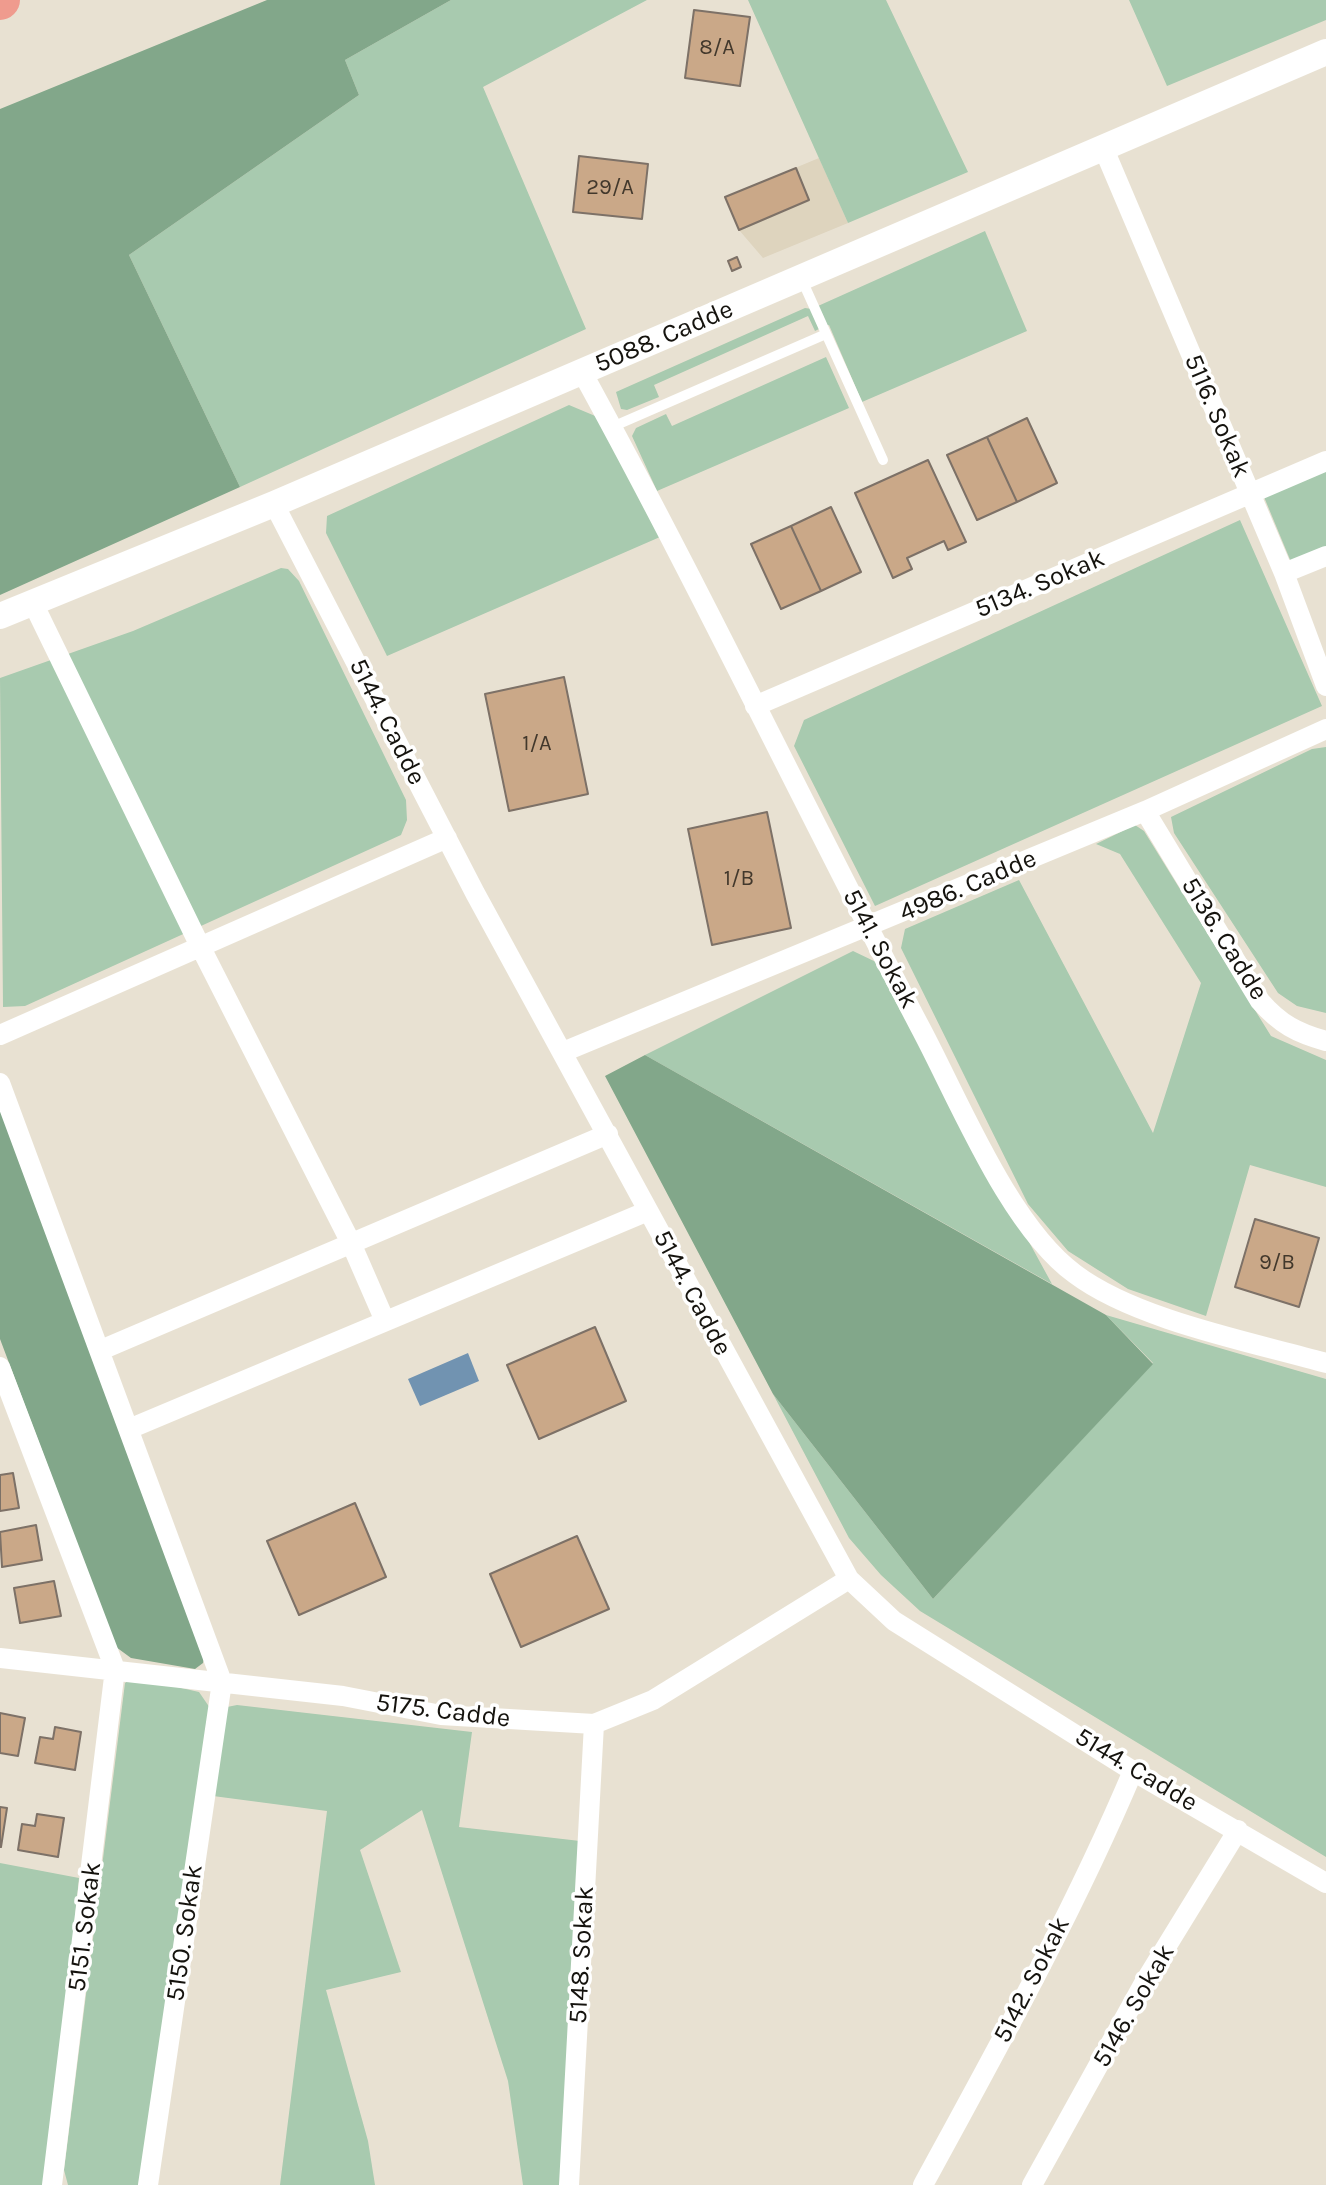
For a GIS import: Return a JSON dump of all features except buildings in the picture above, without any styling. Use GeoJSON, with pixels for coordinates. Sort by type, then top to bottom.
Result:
{"type":"FeatureCollection","features":[{"type":"Feature","properties":{"kind":"street","name":"5088. Cadde"},"geometry":{"type":"LineString","coordinates":[[0,616],[274,504],[1326,52]]}},
{"type":"Feature","properties":{"kind":"street","name":"5116. Sokak"},"geometry":{"type":"LineString","coordinates":[[1103,147],[1284,573],[1326,686]]}},
{"type":"Feature","properties":{"kind":"street","name":"5141. Sokak"},"geometry":{"type":"LineString","coordinates":[[582,372],[868,928],[1001,1179],[1037,1239],[1074,1274],[1111,1295],[1199,1327],[1326,1363]]}},
{"type":"Feature","properties":{"kind":"street","name":"5134. Sokak"},"geometry":{"type":"LineString","coordinates":[[755,706],[1326,461]]}},
{"type":"Feature","properties":{"kind":"street","name":"5144. Cadde"},"geometry":{"type":"LineString","coordinates":[[274,504],[447,838],[849,1579],[894,1621],[1133,1771],[1326,1883]]}},
{"type":"Feature","properties":{"kind":"street"},"geometry":{"type":"LineString","coordinates":[[1284,573],[1326,556]]}},
{"type":"Feature","properties":{"kind":"street"},"geometry":{"type":"LineString","coordinates":[[33,603],[199,944],[351,1243],[385,1321]]}},
{"type":"Feature","properties":{"kind":"street","name":"4986. Cadde"},"geometry":{"type":"LineString","coordinates":[[563,1052],[1145,811],[1326,729]]}},
{"type":"Feature","properties":{"kind":"street","name":"5136. Cadde"},"geometry":{"type":"LineString","coordinates":[[1145,811],[1260,1001],[1278,1021],[1296,1032],[1326,1041]]}},
{"type":"Feature","properties":{"kind":"street"},"geometry":{"type":"LineString","coordinates":[[0,1035],[199,944],[447,838]]}},
{"type":"Feature","properties":{"kind":"street"},"geometry":{"type":"LineString","coordinates":[[0,1083],[222,1682]]}},
{"type":"Feature","properties":{"kind":"street"},"geometry":{"type":"LineString","coordinates":[[101,1350],[608,1134]]}},
{"type":"Feature","properties":{"kind":"street"},"geometry":{"type":"LineString","coordinates":[[129,1429],[648,1211]]}},
{"type":"Feature","properties":{"kind":"street"},"geometry":{"type":"LineString","coordinates":[[0,1367],[115,1669]]}},
{"type":"Feature","properties":{"kind":"street","name":"5175. Cadde"},"geometry":{"type":"LineString","coordinates":[[0,1658],[343,1696],[441,1715],[594,1724],[653,1700],[849,1579]]}},
{"type":"Feature","properties":{"kind":"street","name":"5151. Sokak"},"geometry":{"type":"LineString","coordinates":[[52,2185],[115,1669]]}},
{"type":"Feature","properties":{"kind":"street","name":"5150. Sokak"},"geometry":{"type":"LineString","coordinates":[[148,2185],[222,1682]]}},
{"type":"Feature","properties":{"kind":"street","name":"5148. Sokak"},"geometry":{"type":"LineString","coordinates":[[569,2185],[594,1724]]}},
{"type":"Feature","properties":{"kind":"street","name":"5142. Sokak"},"geometry":{"type":"LineString","coordinates":[[923,2185],[1037,1975],[1100,1849],[1133,1771]]}},
{"type":"Feature","properties":{"kind":"street","name":"5146. Sokak"},"geometry":{"type":"LineString","coordinates":[[1032,2185],[1144,1983],[1238,1830]]}},
{"type":"Feature","properties":{"kind":"lane"},"geometry":{"type":"LineString","coordinates":[[801,278],[883,460]]}},
{"type":"Feature","properties":{"kind":"lane"},"geometry":{"type":"LineString","coordinates":[[612,427],[826,334]]}},
{"type":"Feature","properties":{"kind":"shaded area"},"geometry":{"type":"Polygon","coordinates":[[[819,158],[848,223],[763,258],[739,230],[725,197],[819,158]]]}},
{"type":"Feature","properties":{"kind":"green space"},"geometry":{"type":"Polygon","coordinates":[[[267,0],[451,0],[345,60],[359,95],[129,255],[240,487],[0,595],[0,109],[267,0]]]}},
{"type":"Feature","properties":{"kind":"green space"},"geometry":{"type":"Polygon","coordinates":[[[451,0],[647,0],[483,87],[586,329],[240,487],[129,255],[359,95],[345,60],[451,0]]]}},
{"type":"Feature","properties":{"kind":"green space"},"geometry":{"type":"Polygon","coordinates":[[[748,0],[886,0],[968,172],[848,223],[748,0]]]}},
{"type":"Feature","properties":{"kind":"green space"},"geometry":{"type":"Polygon","coordinates":[[[1129,0],[1326,0],[1326,20],[1167,86],[1129,0]]]}},
{"type":"Feature","properties":{"kind":"green space"},"geometry":{"type":"Polygon","coordinates":[[[985,231],[1027,331],[862,402],[818,306],[985,231]]]}},
{"type":"Feature","properties":{"kind":"green space"},"geometry":{"type":"Polygon","coordinates":[[[805,308],[812,309],[819,329],[815,331],[808,316],[654,385],[659,397],[627,410],[621,409],[616,392],[805,308]]]}},
{"type":"Feature","properties":{"kind":"green space"},"geometry":{"type":"Polygon","coordinates":[[[826,357],[849,408],[657,491],[632,436],[636,428],[666,414],[672,426],[826,357]]]}},
{"type":"Feature","properties":{"kind":"green space"},"geometry":{"type":"Polygon","coordinates":[[[569,405],[600,418],[660,537],[387,656],[326,533],[327,516],[569,405]]]}},
{"type":"Feature","properties":{"kind":"green space"},"geometry":{"type":"Polygon","coordinates":[[[1326,471],[1326,547],[1291,562],[1264,497],[1326,471]]]}},
{"type":"Feature","properties":{"kind":"green space"},"geometry":{"type":"Polygon","coordinates":[[[1240,520],[1322,706],[875,906],[794,746],[804,720],[1240,520]]]}},
{"type":"Feature","properties":{"kind":"green space"},"geometry":{"type":"Polygon","coordinates":[[[281,568],[288,569],[299,581],[406,800],[407,820],[401,835],[25,1006],[3,1007],[0,678],[133,631],[281,568]]]}},
{"type":"Feature","properties":{"kind":"green space"},"geometry":{"type":"Polygon","coordinates":[[[1326,747],[1326,1013],[1297,1006],[1278,993],[1174,833],[1171,817],[1312,749],[1326,747]]]}},
{"type":"Feature","properties":{"kind":"green space"},"geometry":{"type":"Polygon","coordinates":[[[1135,825],[1144,831],[1271,1036],[1326,1060],[1326,1187],[1250,1165],[1206,1316],[1128,1289],[1068,1251],[1028,1204],[901,948],[905,929],[1019,880],[1153,1133],[1201,983],[1120,854],[1096,844],[1135,825]]]}},
{"type":"Feature","properties":{"kind":"green space"},"geometry":{"type":"Polygon","coordinates":[[[853,951],[876,962],[1052,1284],[645,1055],[853,951]]]}},
{"type":"Feature","properties":{"kind":"green space"},"geometry":{"type":"Polygon","coordinates":[[[645,1055],[1106,1315],[1153,1364],[933,1599],[773,1394],[605,1076],[645,1055]]]}},
{"type":"Feature","properties":{"kind":"green space"},"geometry":{"type":"Polygon","coordinates":[[[0,1109],[205,1653],[203,1663],[195,1669],[131,1658],[116,1647],[0,1339],[0,1109]]]}},
{"type":"Feature","properties":{"kind":"green space"},"geometry":{"type":"Polygon","coordinates":[[[1106,1315],[1326,1379],[1326,1857],[920,1611],[881,1575],[849,1538],[773,1394],[933,1599],[1153,1363],[1106,1315]]]}},
{"type":"Feature","properties":{"kind":"green space"},"geometry":{"type":"Polygon","coordinates":[[[133,1677],[199,1692],[210,1708],[142,2185],[68,2185],[64,2170],[125,1683],[133,1677]]]}},
{"type":"Feature","properties":{"kind":"green space"},"geometry":{"type":"Polygon","coordinates":[[[237,1705],[472,1732],[459,1827],[580,1841],[567,2185],[523,2185],[508,2081],[422,1810],[360,1850],[401,1972],[326,1990],[368,2141],[375,2185],[280,2185],[327,1811],[213,1796],[227,1707],[237,1705]]]}},
{"type":"Feature","properties":{"kind":"green space"},"geometry":{"type":"Polygon","coordinates":[[[0,1863],[79,1878],[48,2185],[0,2185],[0,1863]]]}},
{"type":"Feature","properties":{"kind":"water"},"geometry":{"type":"Polygon","coordinates":[[[468,1353],[479,1381],[420,1406],[408,1379],[468,1353]]]}}]}
